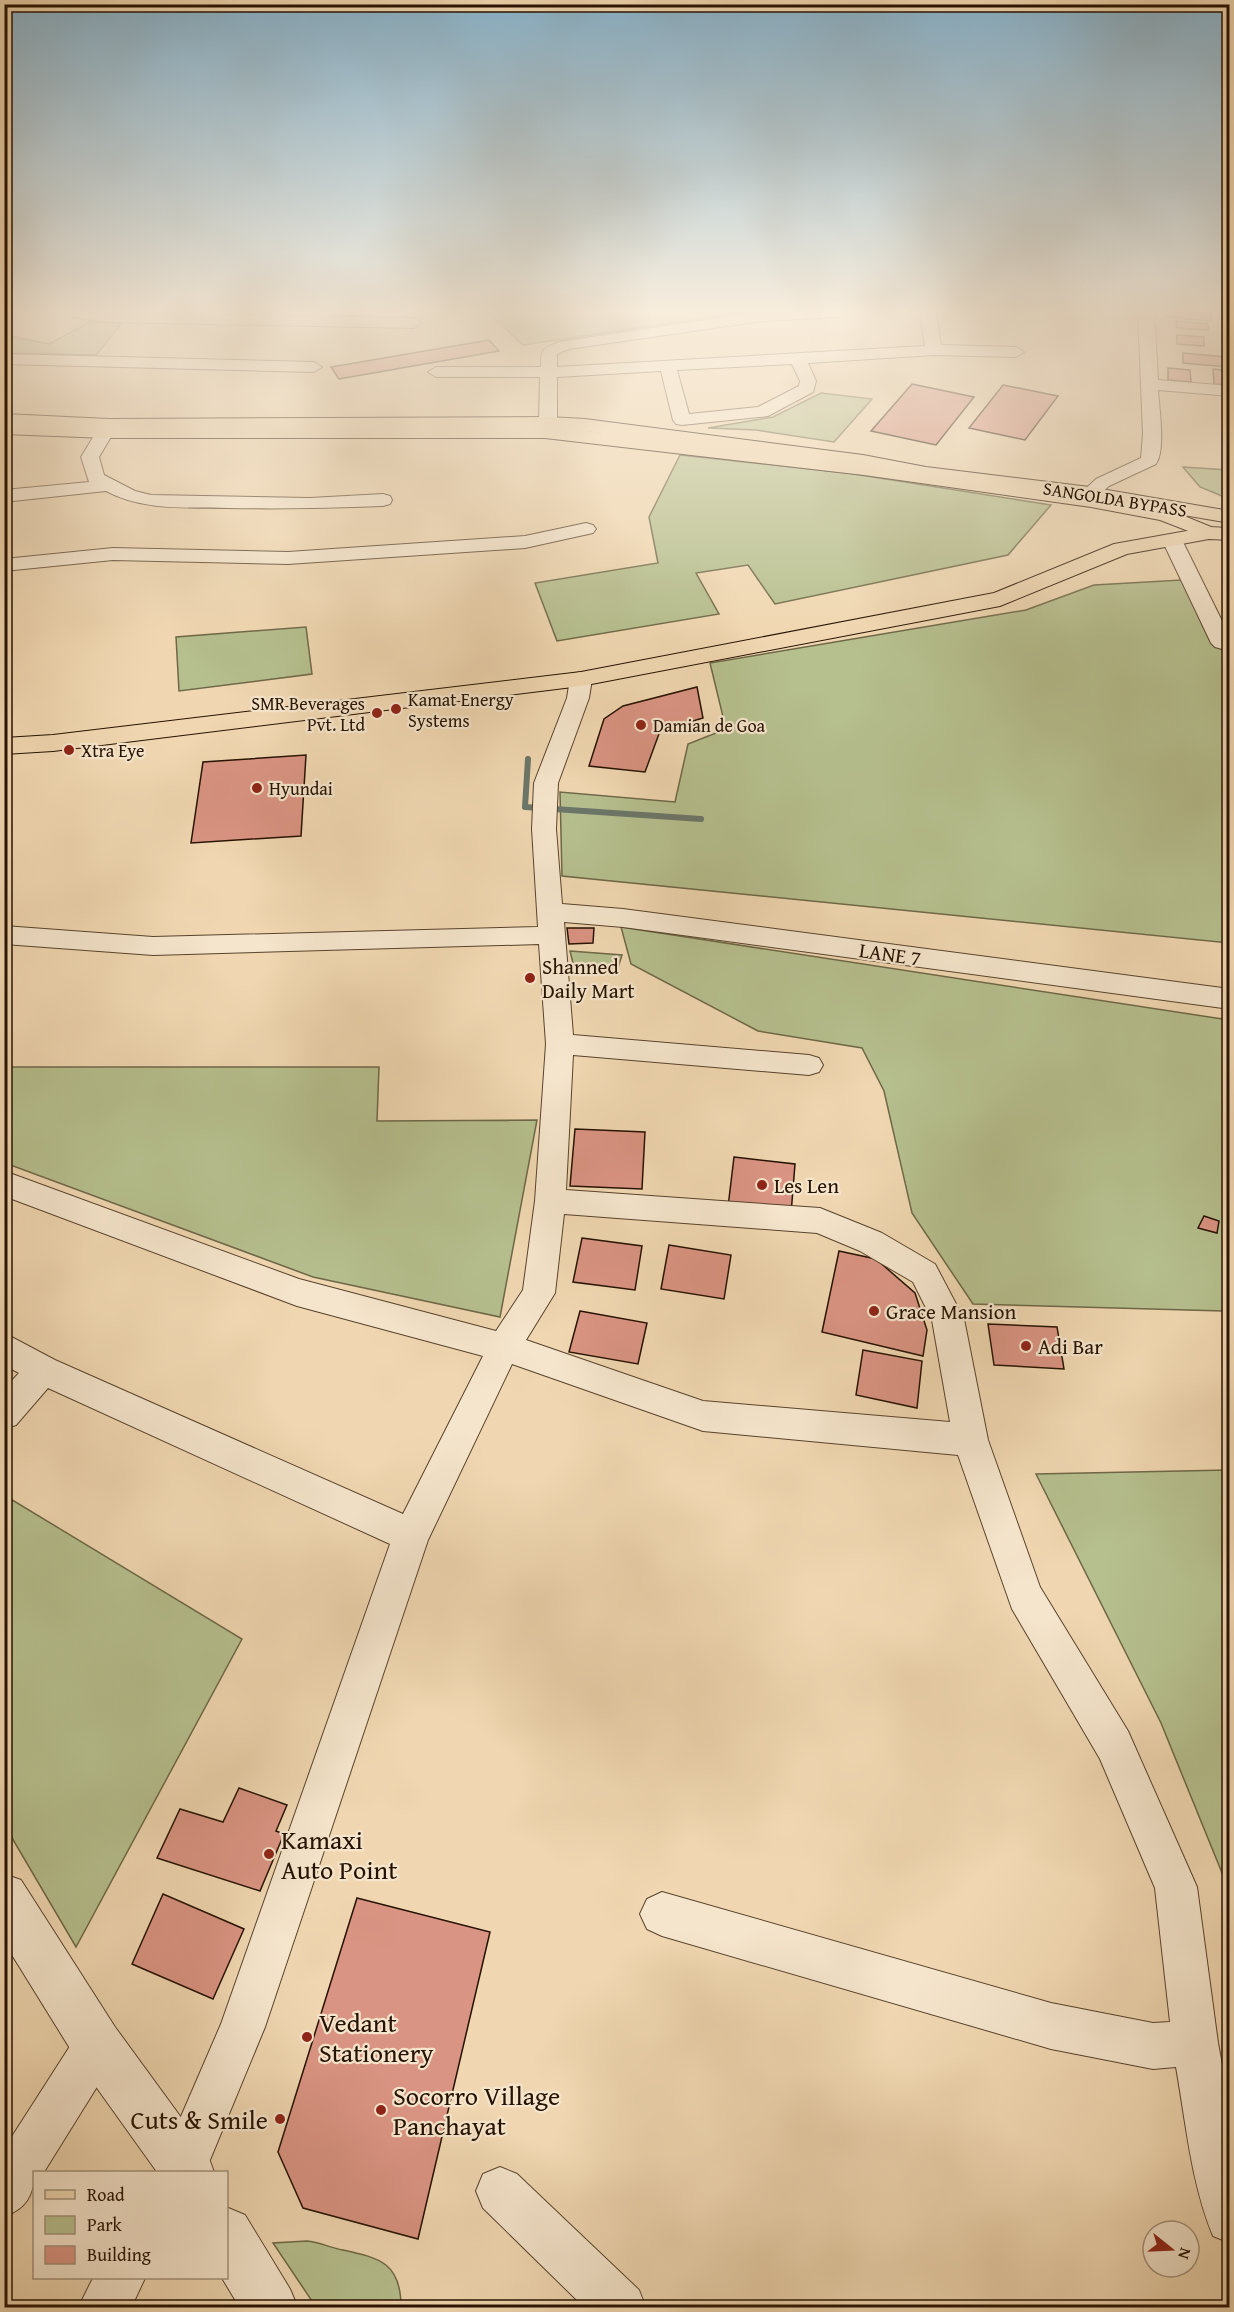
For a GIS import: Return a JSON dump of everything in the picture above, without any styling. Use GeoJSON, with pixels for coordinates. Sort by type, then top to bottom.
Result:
{"type":"FeatureCollection","features":[{"type":"Feature","properties":{"kind":"main road","name":"SANGOLDA BYPASS"},"geometry":{"type":"LineString","coordinates":[[4,420],[108,428],[548,423],[650,433],[864,461],[926,473],[1090,493],[1222,525]]}},
{"type":"Feature","properties":{"kind":"main road","name":"SANGOLDA BYPASS"},"geometry":{"type":"LineString","coordinates":[[4,428],[545,432],[841,466],[1091,501],[1222,525]]}},
{"type":"Feature","properties":{"kind":"main road"},"geometry":{"type":"LineString","coordinates":[[4,746],[76,741],[581,679],[1000,599],[1122,549],[1172,540],[1222,525]]}},
{"type":"Feature","properties":{"kind":"street"},"geometry":{"type":"LineString","coordinates":[[1090,493],[1095,486],[1140,467],[1150,460],[1151,420]]}},
{"type":"Feature","properties":{"kind":"street"},"geometry":{"type":"LineString","coordinates":[[108,428],[90,457],[96,478],[128,495],[150,501],[310,504],[383,500]]}},
{"type":"Feature","properties":{"kind":"street"},"geometry":{"type":"LineString","coordinates":[[4,496],[110,485]]}},
{"type":"Feature","properties":{"kind":"street"},"geometry":{"type":"LineString","coordinates":[[4,565],[113,554],[288,558],[525,542],[586,529]]}},
{"type":"Feature","properties":{"kind":"street"},"geometry":{"type":"LineString","coordinates":[[1172,540],[1222,642]]}},
{"type":"Feature","properties":{"kind":"street"},"geometry":{"type":"LineString","coordinates":[[185,2170],[242,2027],[411,1536],[504,1347],[539,1293],[550,1202],[560,1044],[544,829],[546,783],[578,698],[581,679]]}},
{"type":"Feature","properties":{"kind":"street","name":"LANE 7"},"geometry":{"type":"LineString","coordinates":[[4,935],[153,946],[623,918],[1230,999]]}},
{"type":"Feature","properties":{"kind":"street"},"geometry":{"type":"LineString","coordinates":[[560,1044],[809,1065]]}},
{"type":"Feature","properties":{"kind":"street"},"geometry":{"type":"LineString","coordinates":[[4,1183],[297,1292],[504,1347],[703,1416],[971,1440]]}},
{"type":"Feature","properties":{"kind":"street"},"geometry":{"type":"LineString","coordinates":[[550,1202],[820,1221],[872,1242],[924,1273],[948,1319],[971,1440],[1025,1596],[1114,1745],[1176,1887],[1195,2043],[1217,2168],[1230,2219]]}},
{"type":"Feature","properties":{"kind":"street"},"geometry":{"type":"LineString","coordinates":[[4,1347],[43,1370],[411,1536]]}},
{"type":"Feature","properties":{"kind":"street"},"geometry":{"type":"LineString","coordinates":[[4,1414],[43,1370]]}},
{"type":"Feature","properties":{"kind":"street"},"geometry":{"type":"LineString","coordinates":[[4,1897],[97,2045],[185,2170]]}},
{"type":"Feature","properties":{"kind":"street"},"geometry":{"type":"LineString","coordinates":[[662,1914],[1051,2026],[1153,2046],[1195,2043]]}},
{"type":"Feature","properties":{"kind":"street"},"geometry":{"type":"LineString","coordinates":[[4,2193],[97,2045]]}},
{"type":"Feature","properties":{"kind":"street"},"geometry":{"type":"LineString","coordinates":[[500,2191],[621,2307]]}},
{"type":"Feature","properties":{"kind":"street"},"geometry":{"type":"LineString","coordinates":[[228,2237],[271,2307]]}},
{"type":"Feature","properties":{"kind":"street"},"geometry":{"type":"LineString","coordinates":[[103,2307],[119,2279]]}},
{"type":"Feature","properties":{"kind":"green space"},"geometry":{"type":"Polygon","coordinates":[[[756,420],[854,420],[834,442],[756,430],[708,428],[756,420]]]}},
{"type":"Feature","properties":{"kind":"green space"},"geometry":{"type":"Polygon","coordinates":[[[680,455],[847,473],[1051,505],[1008,555],[775,604],[748,565],[696,573],[719,614],[557,641],[535,583],[658,563],[649,517],[680,455]]]}},
{"type":"Feature","properties":{"kind":"green space"},"geometry":{"type":"Polygon","coordinates":[[[1183,467],[1229,470],[1229,499],[1200,487],[1183,467]]]}},
{"type":"Feature","properties":{"kind":"green space"},"geometry":{"type":"Polygon","coordinates":[[[1182,580],[1225,655],[1229,654],[1229,943],[562,876],[560,792],[675,802],[688,744],[726,729],[710,663],[1026,610],[1094,585],[1182,580]]]}},
{"type":"Feature","properties":{"kind":"green space"},"geometry":{"type":"Polygon","coordinates":[[[306,627],[312,674],[179,691],[176,637],[306,627]]]}},
{"type":"Feature","properties":{"kind":"green space"},"geometry":{"type":"Polygon","coordinates":[[[621,927],[1229,1020],[1229,1326],[1223,1311],[973,1304],[912,1213],[884,1091],[862,1048],[758,1031],[631,964],[621,927]]]}},
{"type":"Feature","properties":{"kind":"green space"},"geometry":{"type":"Polygon","coordinates":[[[570,951],[622,955],[617,971],[576,975],[570,951]]]}},
{"type":"Feature","properties":{"kind":"green space"},"geometry":{"type":"Polygon","coordinates":[[[5,1067],[379,1067],[377,1121],[537,1120],[500,1317],[313,1277],[5,1163],[5,1067]]]}},
{"type":"Feature","properties":{"kind":"green space"},"geometry":{"type":"Polygon","coordinates":[[[1230,1470],[1229,1890],[1161,1723],[1036,1474],[1230,1470]]]}},
{"type":"Feature","properties":{"kind":"green space"},"geometry":{"type":"Polygon","coordinates":[[[4,1495],[242,1639],[76,1947],[5,1826],[4,1495]]]}},
{"type":"Feature","properties":{"kind":"green space"},"geometry":{"type":"Polygon","coordinates":[[[307,2241],[368,2256],[386,2265],[397,2281],[401,2307],[316,2307],[273,2243],[307,2241]]]}},
{"type":"Feature","properties":{"kind":"building"},"geometry":{"type":"Polygon","coordinates":[[[881,420],[956,420],[936,445],[871,431],[881,420]]]}},
{"type":"Feature","properties":{"kind":"building"},"geometry":{"type":"Polygon","coordinates":[[[975,420],[1040,420],[1025,440],[969,428],[975,420]]]}},
{"type":"Feature","properties":{"kind":"building","name":"Damian de Goa"},"geometry":{"type":"Polygon","coordinates":[[[697,687],[703,718],[660,731],[645,772],[589,766],[604,719],[623,706],[697,687]]]}},
{"type":"Feature","properties":{"kind":"building"},"geometry":{"type":"Polygon","coordinates":[[[306,755],[301,836],[191,843],[203,762],[306,755]]]}},
{"type":"Feature","properties":{"kind":"building"},"geometry":{"type":"Polygon","coordinates":[[[567,928],[594,928],[593,943],[569,944],[567,928]]]}},
{"type":"Feature","properties":{"kind":"building"},"geometry":{"type":"Polygon","coordinates":[[[575,1129],[645,1132],[642,1189],[570,1186],[575,1129]]]}},
{"type":"Feature","properties":{"kind":"building","name":"Les Len"},"geometry":{"type":"Polygon","coordinates":[[[734,1157],[795,1164],[791,1214],[728,1207],[734,1157]]]}},
{"type":"Feature","properties":{"kind":"building"},"geometry":{"type":"Polygon","coordinates":[[[1204,1216],[1219,1221],[1217,1233],[1198,1228],[1204,1216]]]}},
{"type":"Feature","properties":{"kind":"building"},"geometry":{"type":"Polygon","coordinates":[[[582,1238],[642,1246],[635,1290],[573,1282],[582,1238]]]}},
{"type":"Feature","properties":{"kind":"building"},"geometry":{"type":"Polygon","coordinates":[[[669,1245],[731,1255],[724,1299],[661,1289],[669,1245]]]}},
{"type":"Feature","properties":{"kind":"building","name":"Grace Mansion"},"geometry":{"type":"Polygon","coordinates":[[[839,1251],[876,1259],[915,1293],[927,1330],[923,1356],[822,1332],[839,1251]]]}},
{"type":"Feature","properties":{"kind":"building"},"geometry":{"type":"Polygon","coordinates":[[[580,1311],[647,1323],[638,1364],[569,1352],[580,1311]]]}},
{"type":"Feature","properties":{"kind":"building","name":"Adi Bar"},"geometry":{"type":"Polygon","coordinates":[[[988,1324],[1057,1327],[1064,1369],[994,1365],[988,1324]]]}},
{"type":"Feature","properties":{"kind":"building"},"geometry":{"type":"Polygon","coordinates":[[[863,1350],[922,1361],[917,1408],[856,1395],[863,1350]]]}},
{"type":"Feature","properties":{"kind":"building"},"geometry":{"type":"Polygon","coordinates":[[[239,1788],[287,1805],[276,1831],[284,1834],[260,1891],[157,1858],[180,1809],[223,1822],[239,1788]]]}},
{"type":"Feature","properties":{"kind":"building"},"geometry":{"type":"Polygon","coordinates":[[[163,1894],[244,1929],[213,1999],[132,1964],[163,1894]]]}},
{"type":"Feature","properties":{"kind":"building"},"geometry":{"type":"Polygon","coordinates":[[[357,1898],[490,1932],[418,2239],[303,2208],[278,2152],[357,1898]]]}},
{"type":"Feature","properties":{"kind":"waterway"},"geometry":{"type":"LineString","coordinates":[[528,759],[525,807],[701,819]]}},
{"type":"Feature","properties":{"kind":"place","name":"Kamat Energy Systems"},"geometry":{"type":"Point","coordinates":[396,709]}},
{"type":"Feature","properties":{"kind":"place","name":"SMR Beverages Pvt. Ltd"},"geometry":{"type":"Point","coordinates":[377,713]}},
{"type":"Feature","properties":{"kind":"place","name":"Damian de Goa"},"geometry":{"type":"Point","coordinates":[641,725]}},
{"type":"Feature","properties":{"kind":"place","name":"Xtra Eye"},"geometry":{"type":"Point","coordinates":[69,750]}},
{"type":"Feature","properties":{"kind":"place","name":"Hyundai"},"geometry":{"type":"Point","coordinates":[257,788]}},
{"type":"Feature","properties":{"kind":"place","name":"Shanned Daily Mart"},"geometry":{"type":"Point","coordinates":[530,978]}},
{"type":"Feature","properties":{"kind":"place","name":"Les Len"},"geometry":{"type":"Point","coordinates":[762,1185]}},
{"type":"Feature","properties":{"kind":"place","name":"Grace Mansion"},"geometry":{"type":"Point","coordinates":[874,1311]}},
{"type":"Feature","properties":{"kind":"place","name":"Adi Bar"},"geometry":{"type":"Point","coordinates":[1026,1346]}},
{"type":"Feature","properties":{"kind":"place","name":"Kamaxi Auto Point"},"geometry":{"type":"Point","coordinates":[269,1854]}},
{"type":"Feature","properties":{"kind":"place","name":"Vedant Stationery"},"geometry":{"type":"Point","coordinates":[307,2037]}},
{"type":"Feature","properties":{"kind":"place","name":"Socorro Village Panchayat"},"geometry":{"type":"Point","coordinates":[381,2110]}},
{"type":"Feature","properties":{"kind":"place","name":"Cuts & Smile"},"geometry":{"type":"Point","coordinates":[280,2119]}}]}
